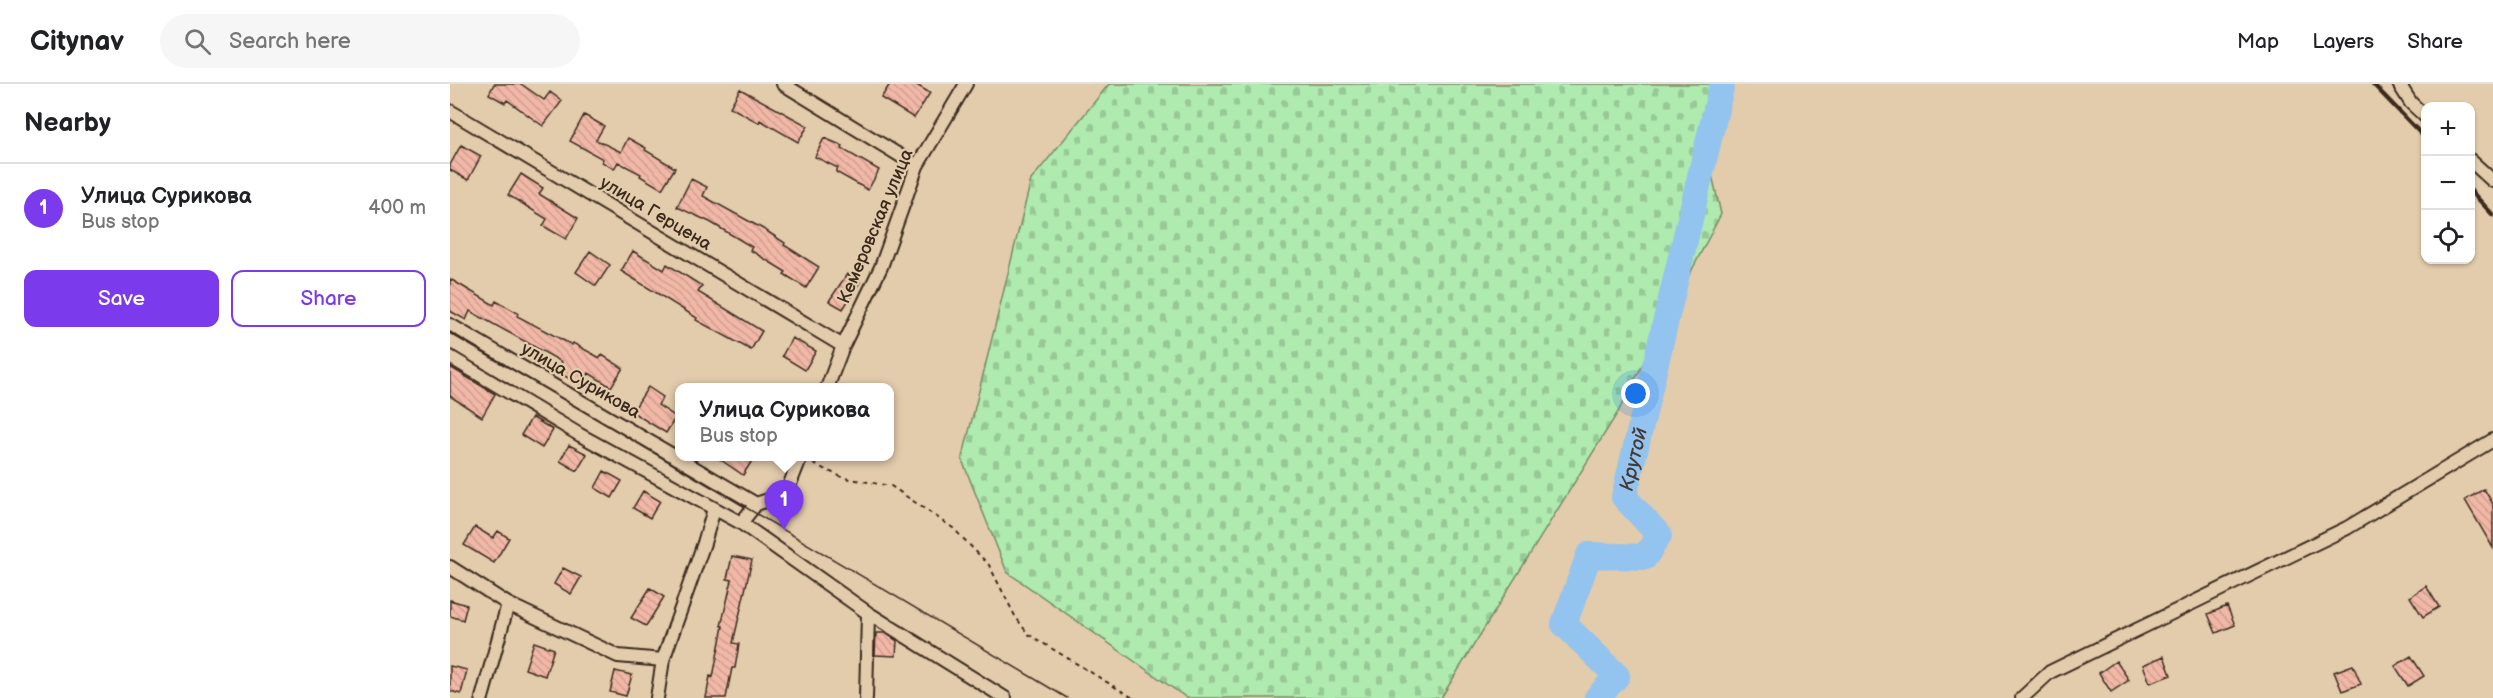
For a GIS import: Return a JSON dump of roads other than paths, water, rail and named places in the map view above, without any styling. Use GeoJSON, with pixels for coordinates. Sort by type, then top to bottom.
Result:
{"type":"FeatureCollection","features":[{"type":"Feature","properties":{"kind":"street"},"geometry":{"type":"LineString","coordinates":[[783,84],[917,165]]}},
{"type":"Feature","properties":{"kind":"street","name":"Кемеровская улица"},"geometry":{"type":"LineString","coordinates":[[829,383],[843,346],[881,267],[917,165],[966,84]]}},
{"type":"Feature","properties":{"kind":"street"},"geometry":{"type":"LineString","coordinates":[[2399,84],[2411,103],[2421,112]]}},
{"type":"Feature","properties":{"kind":"street","name":"улица Герцена"},"geometry":{"type":"LineString","coordinates":[[450,111],[843,346]]}},
{"type":"Feature","properties":{"kind":"street"},"geometry":{"type":"LineString","coordinates":[[2475,165],[2493,181]]}},
{"type":"Feature","properties":{"kind":"street","name":"улица Сурикова"},"geometry":{"type":"LineString","coordinates":[[450,325],[675,457]]}},
{"type":"Feature","properties":{"kind":"street"},"geometry":{"type":"LineString","coordinates":[[450,357],[580,435],[741,523],[868,613],[1005,698]]}},
{"type":"Feature","properties":{"kind":"street"},"geometry":{"type":"LineString","coordinates":[[2022,698],[2050,672],[2347,528],[2493,440]]}},
{"type":"Feature","properties":{"kind":"street","name":"улица Сурикова"},"geometry":{"type":"LineString","coordinates":[[682,461],[756,504]]}},
{"type":"Feature","properties":{"kind":"street"},"geometry":{"type":"LineString","coordinates":[[741,523],[756,504],[786,494],[799,461]]}},
{"type":"Feature","properties":{"kind":"street"},"geometry":{"type":"LineString","coordinates":[[657,698],[663,660],[714,509]]}},
{"type":"Feature","properties":{"kind":"street"},"geometry":{"type":"LineString","coordinates":[[450,567],[508,604],[618,656],[663,660]]}},
{"type":"Feature","properties":{"kind":"street"},"geometry":{"type":"LineString","coordinates":[[482,698],[508,604]]}},
{"type":"Feature","properties":{"kind":"street"},"geometry":{"type":"LineString","coordinates":[[866,698],[868,613]]}},
{"type":"Feature","properties":{"kind":"waterway","name":"Крутой"},"geometry":{"type":"LineString","coordinates":[[1597,698],[1617,676],[1564,624],[1589,555],[1645,557],[1659,535],[1624,497],[1722,84]]}},
{"type":"Feature","properties":{"kind":"tram line"},"geometry":{"type":"LineString","coordinates":[[450,332],[1067,698]]}},
{"type":"Feature","properties":{"kind":"railway"},"geometry":{"type":"LineString","coordinates":[[2373,84],[2421,134]]}},
{"type":"Feature","properties":{"kind":"railway"},"geometry":{"type":"LineString","coordinates":[[2475,195],[2493,215]]}},
{"type":"Feature","properties":{"kind":"place","name":"Улица Сурикова"},"geometry":{"type":"Point","coordinates":[784,530]}}]}
